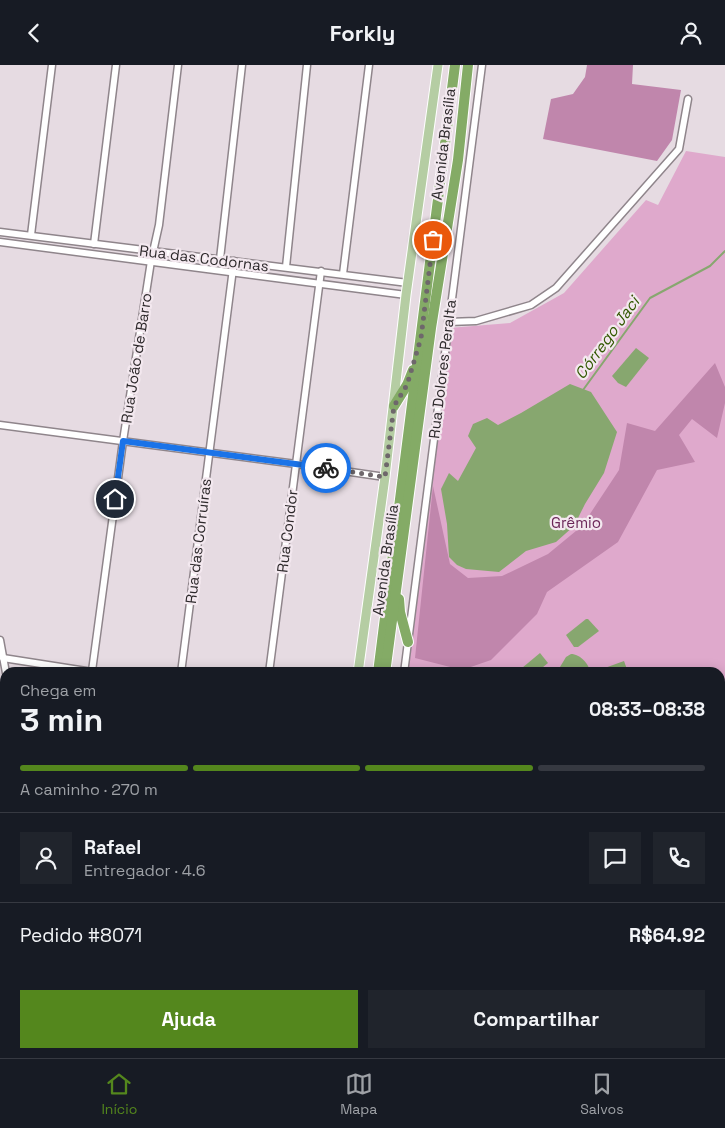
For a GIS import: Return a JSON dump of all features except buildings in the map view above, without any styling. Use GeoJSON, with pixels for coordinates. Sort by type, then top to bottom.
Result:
{"type":"FeatureCollection","features":[{"type":"Feature","properties":{"kind":"highway","name":"Avenida Brasília"},"geometry":{"type":"LineString","coordinates":[[379,667],[454,65]]}},
{"type":"Feature","properties":{"kind":"highway","name":"Avenida Brasília"},"geometry":{"type":"LineString","coordinates":[[386,667],[431,328],[458,160],[468,65]]}},
{"type":"Feature","properties":{"kind":"highway"},"geometry":{"type":"LineString","coordinates":[[394,406],[407,385],[421,338]]}},
{"type":"Feature","properties":{"kind":"highway"},"geometry":{"type":"LineString","coordinates":[[399,566],[400,611],[408,642]]}},
{"type":"Feature","properties":{"kind":"main road"},"geometry":{"type":"LineString","coordinates":[[359,667],[385,477],[406,295],[438,65]]}},
{"type":"Feature","properties":{"kind":"street"},"geometry":{"type":"LineString","coordinates":[[31,235],[52,65]]}},
{"type":"Feature","properties":{"kind":"street"},"geometry":{"type":"LineString","coordinates":[[94,244],[116,65]]}},
{"type":"Feature","properties":{"kind":"street","name":"Rua João de Barro"},"geometry":{"type":"LineString","coordinates":[[97,667],[123,441],[151,261],[159,225],[178,65]]}},
{"type":"Feature","properties":{"kind":"street"},"geometry":{"type":"LineString","coordinates":[[220,259],[242,65]]}},
{"type":"Feature","properties":{"kind":"street"},"geometry":{"type":"LineString","coordinates":[[286,267],[306,65]]}},
{"type":"Feature","properties":{"kind":"street"},"geometry":{"type":"LineString","coordinates":[[343,274],[369,65]]}},
{"type":"Feature","properties":{"kind":"street","name":"Rua Dolores Peralta"},"geometry":{"type":"LineString","coordinates":[[405,667],[482,65]]}},
{"type":"Feature","properties":{"kind":"street"},"geometry":{"type":"LineString","coordinates":[[448,322],[476,321],[531,305],[556,288],[679,149],[688,99]]}},
{"type":"Feature","properties":{"kind":"street","name":"Rua das Codornas"},"geometry":{"type":"LineString","coordinates":[[0,232],[408,283]]}},
{"type":"Feature","properties":{"kind":"street"},"geometry":{"type":"LineString","coordinates":[[74,252],[75,241]]}},
{"type":"Feature","properties":{"kind":"street","name":"Rua das Codornas"},"geometry":{"type":"LineString","coordinates":[[0,242],[406,295]]}},
{"type":"Feature","properties":{"kind":"street"},"geometry":{"type":"LineString","coordinates":[[207,269],[208,258]]}},
{"type":"Feature","properties":{"kind":"street","name":"Rua das Corruíras"},"geometry":{"type":"LineString","coordinates":[[182,667],[234,261]]}},
{"type":"Feature","properties":{"kind":"street","name":"Rua Condor"},"geometry":{"type":"LineString","coordinates":[[270,667],[321,271]]}},
{"type":"Feature","properties":{"kind":"street"},"geometry":{"type":"LineString","coordinates":[[0,425],[385,477]]}},
{"type":"Feature","properties":{"kind":"street"},"geometry":{"type":"LineString","coordinates":[[0,640],[5,667]]}},
{"type":"Feature","properties":{"kind":"street"},"geometry":{"type":"LineString","coordinates":[[3,657],[65,667]]}},
{"type":"Feature","properties":{"kind":"green space","name":"Grêmio"},"geometry":{"type":"Polygon","coordinates":[[[686,151],[725,157],[725,667],[408,667],[449,328],[510,323],[564,293],[646,200],[658,205],[686,151]]]}},
{"type":"Feature","properties":{"kind":"shaded area"},"geometry":{"type":"Polygon","coordinates":[[[587,65],[633,65],[632,84],[681,90],[672,140],[657,161],[543,139],[551,99],[573,94],[585,77],[587,65]]]}},
{"type":"Feature","properties":{"kind":"shaded area"},"geometry":{"type":"Polygon","coordinates":[[[636,348],[649,358],[626,387],[618,383],[612,376],[636,348]]]}},
{"type":"Feature","properties":{"kind":"shaded area"},"geometry":{"type":"Polygon","coordinates":[[[715,363],[725,387],[725,403],[717,438],[692,419],[679,435],[695,462],[657,470],[618,542],[547,592],[537,614],[491,660],[471,667],[450,667],[415,658],[433,486],[450,564],[468,578],[502,576],[548,554],[582,526],[619,470],[627,423],[655,431],[715,363]]]}},
{"type":"Feature","properties":{"kind":"shaded area"},"geometry":{"type":"Polygon","coordinates":[[[570,384],[591,392],[617,432],[604,473],[574,526],[556,542],[526,551],[499,572],[466,569],[457,565],[449,557],[447,524],[441,489],[449,473],[458,481],[476,448],[468,436],[473,424],[487,418],[498,425],[570,384]]]}},
{"type":"Feature","properties":{"kind":"shaded area"},"geometry":{"type":"Polygon","coordinates":[[[586,619],[599,631],[578,647],[574,647],[566,635],[586,619]]]}},
{"type":"Feature","properties":{"kind":"shaded area"},"geometry":{"type":"Polygon","coordinates":[[[540,653],[548,663],[543,667],[523,667],[540,653]]]}},
{"type":"Feature","properties":{"kind":"shaded area"},"geometry":{"type":"Polygon","coordinates":[[[574,654],[584,660],[588,667],[560,667],[566,657],[574,654]]]}},
{"type":"Feature","properties":{"kind":"shaded area"},"geometry":{"type":"Polygon","coordinates":[[[624,661],[626,667],[608,667],[624,661]]]}},
{"type":"Feature","properties":{"kind":"waterway","name":"Córrego Jaci"},"geometry":{"type":"LineString","coordinates":[[583,390],[650,298],[710,266],[725,251]]}},
{"type":"Feature","properties":{"kind":"way so far"},"geometry":{"type":"LineString","coordinates":[[326,468],[385,477],[394,406],[407,385],[421,338],[433,240]]}},
{"type":"Feature","properties":{"kind":"route"},"geometry":{"type":"LineString","coordinates":[[115,499],[123,441],[326,468]]}}]}
